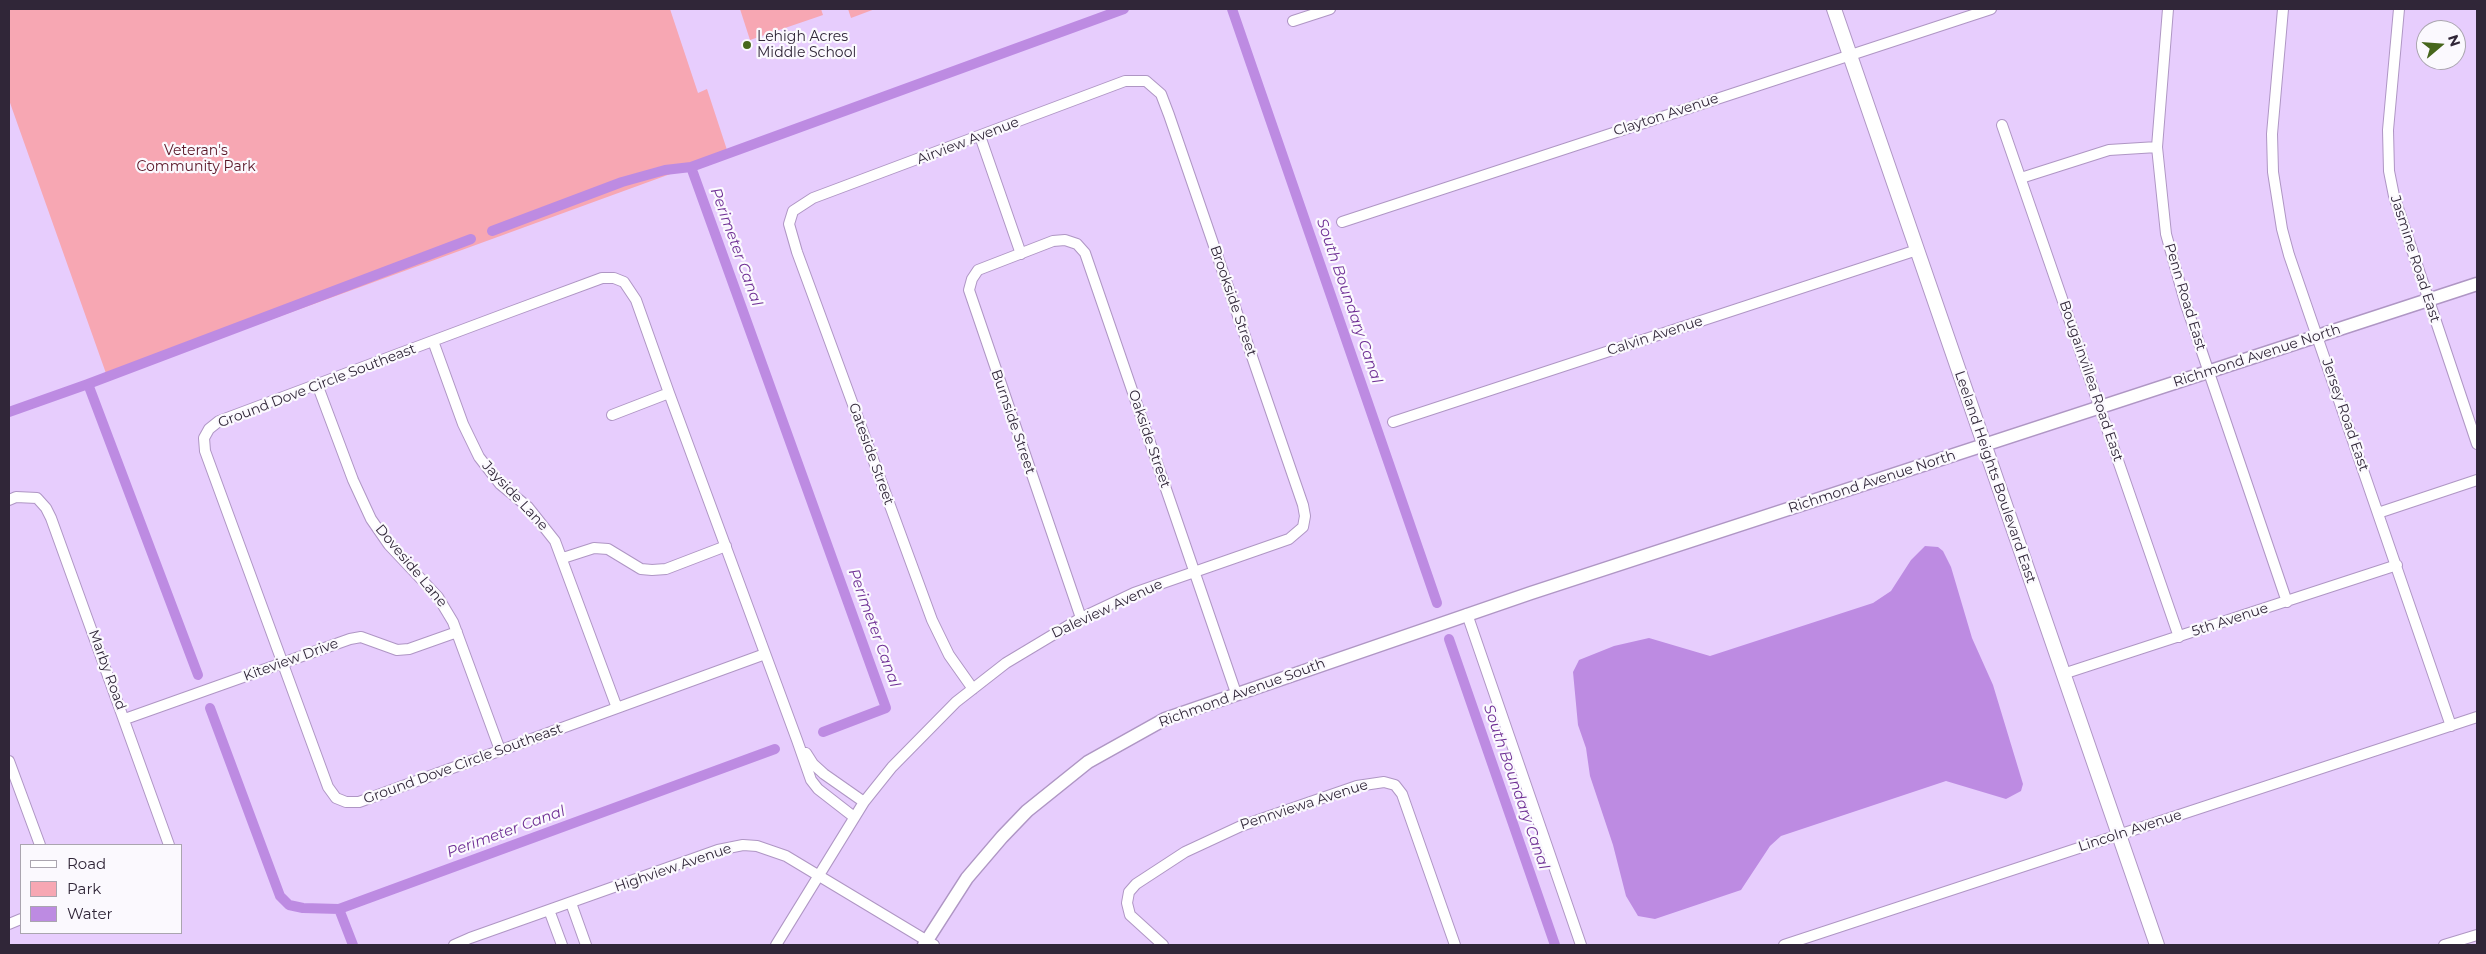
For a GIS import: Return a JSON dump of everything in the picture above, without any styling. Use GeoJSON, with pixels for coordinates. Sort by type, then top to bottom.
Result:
{"type":"FeatureCollection","features":[{"type":"Feature","properties":{"kind":"main road","name":"Leeland Heights Boulevard East"},"geometry":{"type":"LineString","coordinates":[[1834,9],[2157,945]]}},
{"type":"Feature","properties":{"kind":"street"},"geometry":{"type":"LineString","coordinates":[[1293,21],[1330,9]]}},
{"type":"Feature","properties":{"kind":"street","name":"Clayton Avenue"},"geometry":{"type":"LineString","coordinates":[[1342,222],[1991,9]]}},
{"type":"Feature","properties":{"kind":"street","name":"Penn Road East"},"geometry":{"type":"LineString","coordinates":[[2168,9],[2157,147],[2166,234],[2175,272],[2287,602]]}},
{"type":"Feature","properties":{"kind":"street","name":"Jersey Road East"},"geometry":{"type":"LineString","coordinates":[[2283,9],[2274,104],[2273,172],[2289,255],[2451,726]]}},
{"type":"Feature","properties":{"kind":"street","name":"Jasmine Road East"},"geometry":{"type":"LineString","coordinates":[[2400,9],[2388,130],[2389,171],[2400,220],[2477,444]]}},
{"type":"Feature","properties":{"kind":"street","name":"Airview Avenue"},"geometry":{"type":"LineString","coordinates":[[793,212],[813,198],[1124,81],[1146,81]]}},
{"type":"Feature","properties":{"kind":"street","name":"Brookside Street"},"geometry":{"type":"LineString","coordinates":[[1146,81],[1161,94],[1169,115],[1303,505],[1305,516],[1303,527]]}},
{"type":"Feature","properties":{"kind":"street","name":"Bougainvillea Road East"},"geometry":{"type":"LineString","coordinates":[[2002,125],[2179,637]]}},
{"type":"Feature","properties":{"kind":"street"},"geometry":{"type":"LineString","coordinates":[[980,136],[1021,254]]}},
{"type":"Feature","properties":{"kind":"street"},"geometry":{"type":"LineString","coordinates":[[2021,178],[2102,151],[2157,147]]}},
{"type":"Feature","properties":{"kind":"street","name":"Gateside Street"},"geometry":{"type":"LineString","coordinates":[[793,212],[789,224],[797,252],[922,595],[940,640],[973,689]]}},
{"type":"Feature","properties":{"kind":"street","name":"Oakside Street"},"geometry":{"type":"LineString","coordinates":[[1021,254],[1053,241],[1065,240],[1076,244],[1085,253],[1236,693]]}},
{"type":"Feature","properties":{"kind":"street","name":"Calvin Avenue"},"geometry":{"type":"LineString","coordinates":[[1392,422],[1917,250]]}},
{"type":"Feature","properties":{"kind":"street","name":"Burnside Street"},"geometry":{"type":"LineString","coordinates":[[1021,254],[978,270],[972,279],[969,290],[1082,618]]}},
{"type":"Feature","properties":{"kind":"street","name":"Ground Dove Circle Southeast"},"geometry":{"type":"LineString","coordinates":[[766,654],[359,802],[346,802],[336,798],[328,787],[204,451],[204,438],[209,429],[219,421],[602,278],[614,278],[624,282],[634,294],[669,393],[726,546],[766,654],[799,744],[811,780],[818,790],[854,817]]}},
{"type":"Feature","properties":{"kind":"street","name":"Richmond Avenue North"},"geometry":{"type":"LineString","coordinates":[[1466,614],[2477,284]]}},
{"type":"Feature","properties":{"kind":"street","name":"Jayside Lane"},"geometry":{"type":"LineString","coordinates":[[433,341],[463,424],[479,457],[500,484],[528,507],[547,529],[563,558],[617,708]]}},
{"type":"Feature","properties":{"kind":"street","name":"Doveside Lane"},"geometry":{"type":"LineString","coordinates":[[318,384],[352,480],[372,518],[395,551],[438,597],[457,632],[500,750]]}},
{"type":"Feature","properties":{"kind":"street"},"geometry":{"type":"LineString","coordinates":[[612,415],[669,393]]}},
{"type":"Feature","properties":{"kind":"street"},"geometry":{"type":"LineString","coordinates":[[2378,513],[2477,480]]}},
{"type":"Feature","properties":{"kind":"street","name":"Marby Road"},"geometry":{"type":"LineString","coordinates":[[9,500],[16,497],[37,498],[46,508],[51,518],[169,844]]}},
{"type":"Feature","properties":{"kind":"street","name":"Daleview Avenue"},"geometry":{"type":"LineString","coordinates":[[776,945],[817,875],[864,802],[892,767],[939,717],[973,689],[1025,650],[1082,618],[1134,593],[1289,539],[1303,527]]}},
{"type":"Feature","properties":{"kind":"street"},"geometry":{"type":"LineString","coordinates":[[563,558],[594,548],[608,549],[641,569],[666,569],[726,546]]}},
{"type":"Feature","properties":{"kind":"street","name":"5th Avenue"},"geometry":{"type":"LineString","coordinates":[[2064,674],[2396,565]]}},
{"type":"Feature","properties":{"kind":"street"},"geometry":{"type":"LineString","coordinates":[[1466,614],[1581,945]]}},
{"type":"Feature","properties":{"kind":"street","name":"Richmond Avenue South"},"geometry":{"type":"LineString","coordinates":[[928,944],[957,892],[979,864],[1015,824],[1054,787],[1088,762],[1135,734],[1165,719],[1466,614]]}},
{"type":"Feature","properties":{"kind":"street","name":"Kiteview Drive"},"geometry":{"type":"LineString","coordinates":[[125,719],[350,639],[361,638],[397,650],[409,649],[457,632]]}},
{"type":"Feature","properties":{"kind":"street","name":"Lincoln Avenue"},"geometry":{"type":"LineString","coordinates":[[1784,945],[2477,718]]}},
{"type":"Feature","properties":{"kind":"street"},"geometry":{"type":"LineString","coordinates":[[799,744],[813,764],[824,774],[864,802]]}},
{"type":"Feature","properties":{"kind":"street"},"geometry":{"type":"LineString","coordinates":[[9,761],[40,844]]}},
{"type":"Feature","properties":{"kind":"street","name":"Pennviewa Avenue"},"geometry":{"type":"LineString","coordinates":[[1163,945],[1130,915],[1127,903],[1129,892],[1136,884],[1185,852],[1241,826],[1357,786],[1384,782],[1395,785],[1402,794],[1455,945]]}},
{"type":"Feature","properties":{"kind":"street","name":"Highview Avenue"},"geometry":{"type":"LineString","coordinates":[[454,945],[718,850],[743,845],[768,849],[786,856],[928,944]]}},
{"type":"Feature","properties":{"kind":"street"},"geometry":{"type":"LineString","coordinates":[[571,903],[586,945]]}},
{"type":"Feature","properties":{"kind":"street"},"geometry":{"type":"LineString","coordinates":[[549,910],[562,945]]}},
{"type":"Feature","properties":{"kind":"street"},"geometry":{"type":"LineString","coordinates":[[2444,945],[2477,935]]}},
{"type":"Feature","properties":{"kind":"green space","name":"Veteran's Community Park"},"geometry":{"type":"Polygon","coordinates":[[[9,9],[670,9],[698,93],[707,89],[728,153],[108,379],[9,100],[9,9]]]}},
{"type":"Feature","properties":{"kind":"green space"},"geometry":{"type":"Polygon","coordinates":[[[740,9],[821,9],[823,15],[750,40],[740,9]]]}},
{"type":"Feature","properties":{"kind":"green space"},"geometry":{"type":"Polygon","coordinates":[[[848,9],[875,9],[851,18],[848,9]]]}},
{"type":"Feature","properties":{"kind":"water"},"geometry":{"type":"Polygon","coordinates":[[[1925,546],[1938,547],[1943,551],[1951,567],[1972,638],[1993,685],[2023,784],[2021,791],[2006,799],[1946,781],[1781,836],[1770,846],[1741,890],[1655,919],[1638,916],[1626,896],[1613,845],[1590,776],[1586,748],[1578,725],[1573,672],[1579,660],[1614,646],[1649,638],[1710,656],[1873,603],[1891,591],[1911,560],[1925,546]]]}},
{"type":"Feature","properties":{"kind":"waterway","name":"Perimeter Canal"},"geometry":{"type":"LineString","coordinates":[[823,732],[886,708],[691,167],[1124,9]]}},
{"type":"Feature","properties":{"kind":"waterway","name":"South Boundary Canal"},"geometry":{"type":"LineString","coordinates":[[1232,9],[1437,603]]}},
{"type":"Feature","properties":{"kind":"waterway"},"geometry":{"type":"LineString","coordinates":[[492,231],[622,182],[665,170],[691,167]]}},
{"type":"Feature","properties":{"kind":"waterway"},"geometry":{"type":"LineString","coordinates":[[88,384],[471,239]]}},
{"type":"Feature","properties":{"kind":"waterway"},"geometry":{"type":"LineString","coordinates":[[9,412],[88,384],[198,675]]}},
{"type":"Feature","properties":{"kind":"waterway","name":"South Boundary Canal"},"geometry":{"type":"LineString","coordinates":[[1449,639],[1555,945]]}},
{"type":"Feature","properties":{"kind":"waterway"},"geometry":{"type":"LineString","coordinates":[[210,708],[280,896],[289,905],[303,908],[339,909]]}},
{"type":"Feature","properties":{"kind":"waterway","name":"Perimeter Canal"},"geometry":{"type":"LineString","coordinates":[[353,945],[339,909],[775,749]]}},
{"type":"Feature","properties":{"kind":"place","name":"Lehigh Acres Middle School"},"geometry":{"type":"Point","coordinates":[747,45]}}]}
